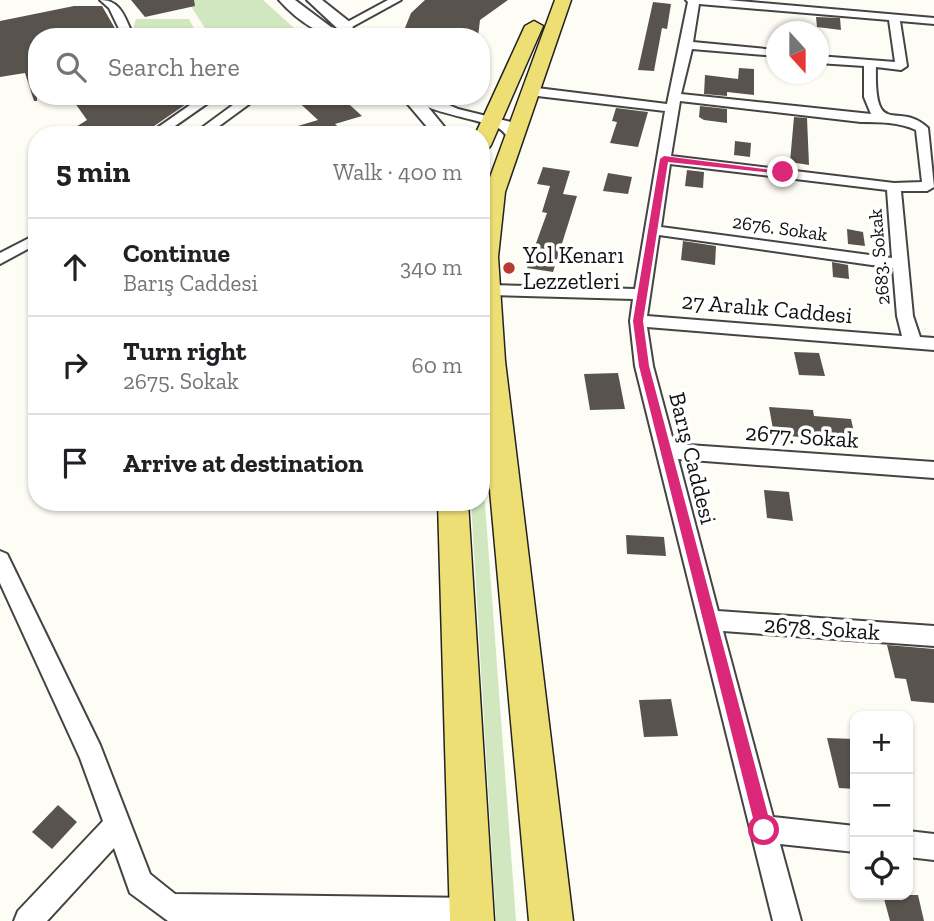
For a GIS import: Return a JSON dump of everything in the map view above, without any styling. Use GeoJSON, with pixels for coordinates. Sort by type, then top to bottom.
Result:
{"type":"FeatureCollection","features":[{"type":"Feature","properties":{"kind":"main road"},"geometry":{"type":"LineString","coordinates":[[490,207],[502,127],[546,0]]}},
{"type":"Feature","properties":{"kind":"main road"},"geometry":{"type":"LineString","coordinates":[[490,137],[502,127],[529,91],[563,0]]}},
{"type":"Feature","properties":{"kind":"main road"},"geometry":{"type":"LineString","coordinates":[[490,322],[551,921]]}},
{"type":"Feature","properties":{"kind":"main road"},"geometry":{"type":"LineString","coordinates":[[453,511],[472,917]]}},
{"type":"Feature","properties":{"kind":"street"},"geometry":{"type":"LineString","coordinates":[[105,0],[113,6],[125,28]]}},
{"type":"Feature","properties":{"kind":"street"},"geometry":{"type":"LineString","coordinates":[[286,0],[323,28]]}},
{"type":"Feature","properties":{"kind":"street"},"geometry":{"type":"LineString","coordinates":[[314,0],[340,28]]}},
{"type":"Feature","properties":{"kind":"street"},"geometry":{"type":"LineString","coordinates":[[353,28],[396,0]]}},
{"type":"Feature","properties":{"kind":"street"},"geometry":{"type":"LineString","coordinates":[[693,0],[934,21]]}},
{"type":"Feature","properties":{"kind":"street","name":"Barış Caddesi"},"geometry":{"type":"LineString","coordinates":[[693,0],[687,45],[673,102],[638,321],[644,366],[787,921]]}},
{"type":"Feature","properties":{"kind":"street"},"geometry":{"type":"LineString","coordinates":[[829,60],[901,66],[894,18]]}},
{"type":"Feature","properties":{"kind":"street"},"geometry":{"type":"LineString","coordinates":[[687,45],[766,52]]}},
{"type":"Feature","properties":{"kind":"street"},"geometry":{"type":"LineString","coordinates":[[870,64],[870,103],[884,118]]}},
{"type":"Feature","properties":{"kind":"street"},"geometry":{"type":"LineString","coordinates":[[529,91],[884,118]]}},
{"type":"Feature","properties":{"kind":"street"},"geometry":{"type":"LineString","coordinates":[[167,126],[198,105]]}},
{"type":"Feature","properties":{"kind":"street"},"geometry":{"type":"LineString","coordinates":[[211,126],[241,105]]}},
{"type":"Feature","properties":{"kind":"street"},"geometry":{"type":"LineString","coordinates":[[417,105],[435,126]]}},
{"type":"Feature","properties":{"kind":"street"},"geometry":{"type":"LineString","coordinates":[[436,105],[502,127]]}},
{"type":"Feature","properties":{"kind":"street","name":"2683. Sokak"},"geometry":{"type":"LineString","coordinates":[[884,118],[911,122],[922,128],[929,182],[927,187],[894,187],[905,316],[913,343]]}},
{"type":"Feature","properties":{"kind":"street"},"geometry":{"type":"LineString","coordinates":[[664,159],[894,187]]}},
{"type":"Feature","properties":{"kind":"street","name":"2676. Sokak"},"geometry":{"type":"LineString","coordinates":[[653,230],[901,264]]}},
{"type":"Feature","properties":{"kind":"street"},"geometry":{"type":"LineString","coordinates":[[0,259],[28,243]]}},
{"type":"Feature","properties":{"kind":"street"},"geometry":{"type":"LineString","coordinates":[[490,290],[643,295]]}},
{"type":"Feature","properties":{"kind":"street","name":"27 Aralık Caddesi"},"geometry":{"type":"LineString","coordinates":[[638,321],[934,344]]}},
{"type":"Feature","properties":{"kind":"street","name":"2677. Sokak"},"geometry":{"type":"LineString","coordinates":[[666,451],[934,470]]}},
{"type":"Feature","properties":{"kind":"street"},"geometry":{"type":"LineString","coordinates":[[0,561],[91,754],[140,883],[170,908],[472,917]]}},
{"type":"Feature","properties":{"kind":"street","name":"2678. Sokak"},"geometry":{"type":"LineString","coordinates":[[710,620],[934,636]]}},
{"type":"Feature","properties":{"kind":"street"},"geometry":{"type":"LineString","coordinates":[[28,921],[118,824]]}},
{"type":"Feature","properties":{"kind":"street"},"geometry":{"type":"LineString","coordinates":[[764,830],[850,839]]}},
{"type":"Feature","properties":{"kind":"street"},"geometry":{"type":"LineString","coordinates":[[913,845],[934,847]]}},
{"type":"Feature","properties":{"kind":"green space"},"geometry":{"type":"Polygon","coordinates":[[[187,0],[263,0],[294,28],[205,28],[187,0]]]}},
{"type":"Feature","properties":{"kind":"green space"},"geometry":{"type":"Polygon","coordinates":[[[136,19],[189,19],[194,28],[133,28],[136,19]]]}},
{"type":"Feature","properties":{"kind":"green space"},"geometry":{"type":"Polygon","coordinates":[[[472,511],[486,511],[516,921],[496,921],[472,511]]]}},
{"type":"Feature","properties":{"kind":"building"},"geometry":{"type":"Polygon","coordinates":[[[131,0],[194,0],[195,6],[145,17],[131,0]]]}},
{"type":"Feature","properties":{"kind":"building"},"geometry":{"type":"Polygon","coordinates":[[[425,0],[508,0],[480,20],[479,28],[405,28],[411,13],[425,0]]]}},
{"type":"Feature","properties":{"kind":"building"},"geometry":{"type":"Polygon","coordinates":[[[653,2],[671,4],[667,29],[662,28],[654,71],[638,70],[653,2]]]}},
{"type":"Feature","properties":{"kind":"building"},"geometry":{"type":"Polygon","coordinates":[[[74,6],[102,6],[115,28],[28,28],[28,82],[25,73],[0,77],[0,21],[74,6]]]}},
{"type":"Feature","properties":{"kind":"building"},"geometry":{"type":"Polygon","coordinates":[[[816,17],[840,18],[841,30],[829,28],[829,21],[816,21],[816,17]]]}},
{"type":"Feature","properties":{"kind":"building"},"geometry":{"type":"Polygon","coordinates":[[[739,68],[754,69],[754,95],[727,92],[727,96],[704,94],[705,75],[738,79],[739,68]]]}},
{"type":"Feature","properties":{"kind":"building"},"geometry":{"type":"Polygon","coordinates":[[[76,105],[185,105],[154,126],[77,126],[87,120],[76,105]]]}},
{"type":"Feature","properties":{"kind":"building"},"geometry":{"type":"Polygon","coordinates":[[[302,105],[350,105],[362,116],[335,124],[337,126],[298,126],[318,120],[302,105]]]}},
{"type":"Feature","properties":{"kind":"building"},"geometry":{"type":"Polygon","coordinates":[[[700,106],[727,109],[727,123],[699,117],[700,106]]]}},
{"type":"Feature","properties":{"kind":"building"},"geometry":{"type":"Polygon","coordinates":[[[616,108],[648,112],[638,147],[610,143],[617,122],[612,121],[616,108]]]}},
{"type":"Feature","properties":{"kind":"building"},"geometry":{"type":"Polygon","coordinates":[[[794,117],[807,118],[809,165],[790,162],[794,117]]]}},
{"type":"Feature","properties":{"kind":"building"},"geometry":{"type":"Polygon","coordinates":[[[735,141],[751,143],[750,157],[734,155],[735,141]]]}},
{"type":"Feature","properties":{"kind":"building"},"geometry":{"type":"Polygon","coordinates":[[[543,167],[570,171],[563,194],[577,196],[553,272],[527,268],[547,213],[542,212],[550,186],[537,184],[543,167]]]}},
{"type":"Feature","properties":{"kind":"building"},"geometry":{"type":"Polygon","coordinates":[[[687,170],[704,172],[703,188],[685,186],[687,170]]]}},
{"type":"Feature","properties":{"kind":"building"},"geometry":{"type":"Polygon","coordinates":[[[608,173],[632,177],[628,194],[603,191],[608,173]]]}},
{"type":"Feature","properties":{"kind":"building"},"geometry":{"type":"Polygon","coordinates":[[[847,229],[863,232],[865,246],[848,244],[847,229]]]}},
{"type":"Feature","properties":{"kind":"building"},"geometry":{"type":"Polygon","coordinates":[[[683,241],[716,246],[715,265],[681,260],[683,241]]]}},
{"type":"Feature","properties":{"kind":"building"},"geometry":{"type":"Polygon","coordinates":[[[832,262],[848,265],[849,279],[833,277],[832,262]]]}},
{"type":"Feature","properties":{"kind":"building"},"geometry":{"type":"Polygon","coordinates":[[[794,352],[819,353],[825,376],[799,375],[794,352]]]}},
{"type":"Feature","properties":{"kind":"building"},"geometry":{"type":"Polygon","coordinates":[[[618,373],[625,409],[590,410],[584,374],[618,373]]]}},
{"type":"Feature","properties":{"kind":"building"},"geometry":{"type":"Polygon","coordinates":[[[769,407],[813,410],[814,416],[851,419],[856,441],[774,435],[769,407]]]}},
{"type":"Feature","properties":{"kind":"building"},"geometry":{"type":"Polygon","coordinates":[[[764,490],[789,492],[793,521],[767,518],[764,490]]]}},
{"type":"Feature","properties":{"kind":"building"},"geometry":{"type":"Polygon","coordinates":[[[626,535],[664,537],[666,556],[627,554],[626,535]]]}},
{"type":"Feature","properties":{"kind":"building"},"geometry":{"type":"Polygon","coordinates":[[[887,645],[934,649],[934,703],[911,701],[906,679],[895,678],[887,645]]]}},
{"type":"Feature","properties":{"kind":"building"},"geometry":{"type":"Polygon","coordinates":[[[671,699],[678,736],[644,737],[639,700],[671,699]]]}},
{"type":"Feature","properties":{"kind":"building"},"geometry":{"type":"Polygon","coordinates":[[[827,738],[850,739],[850,789],[839,788],[827,738]]]}},
{"type":"Feature","properties":{"kind":"building"},"geometry":{"type":"Polygon","coordinates":[[[58,805],[77,822],[52,849],[32,832],[58,805]]]}},
{"type":"Feature","properties":{"kind":"building"},"geometry":{"type":"Polygon","coordinates":[[[913,895],[918,895],[924,921],[890,921],[884,900],[913,900],[913,895]]]}},
{"type":"Feature","properties":{"kind":"place","name":"Yol Kenarı Lezzetleri"},"geometry":{"type":"Point","coordinates":[509,268]}},
{"type":"Feature","properties":{"kind":"route"},"geometry":{"type":"LineString","coordinates":[[764,830],[644,366],[638,321],[664,159],[783,172]]}}]}
